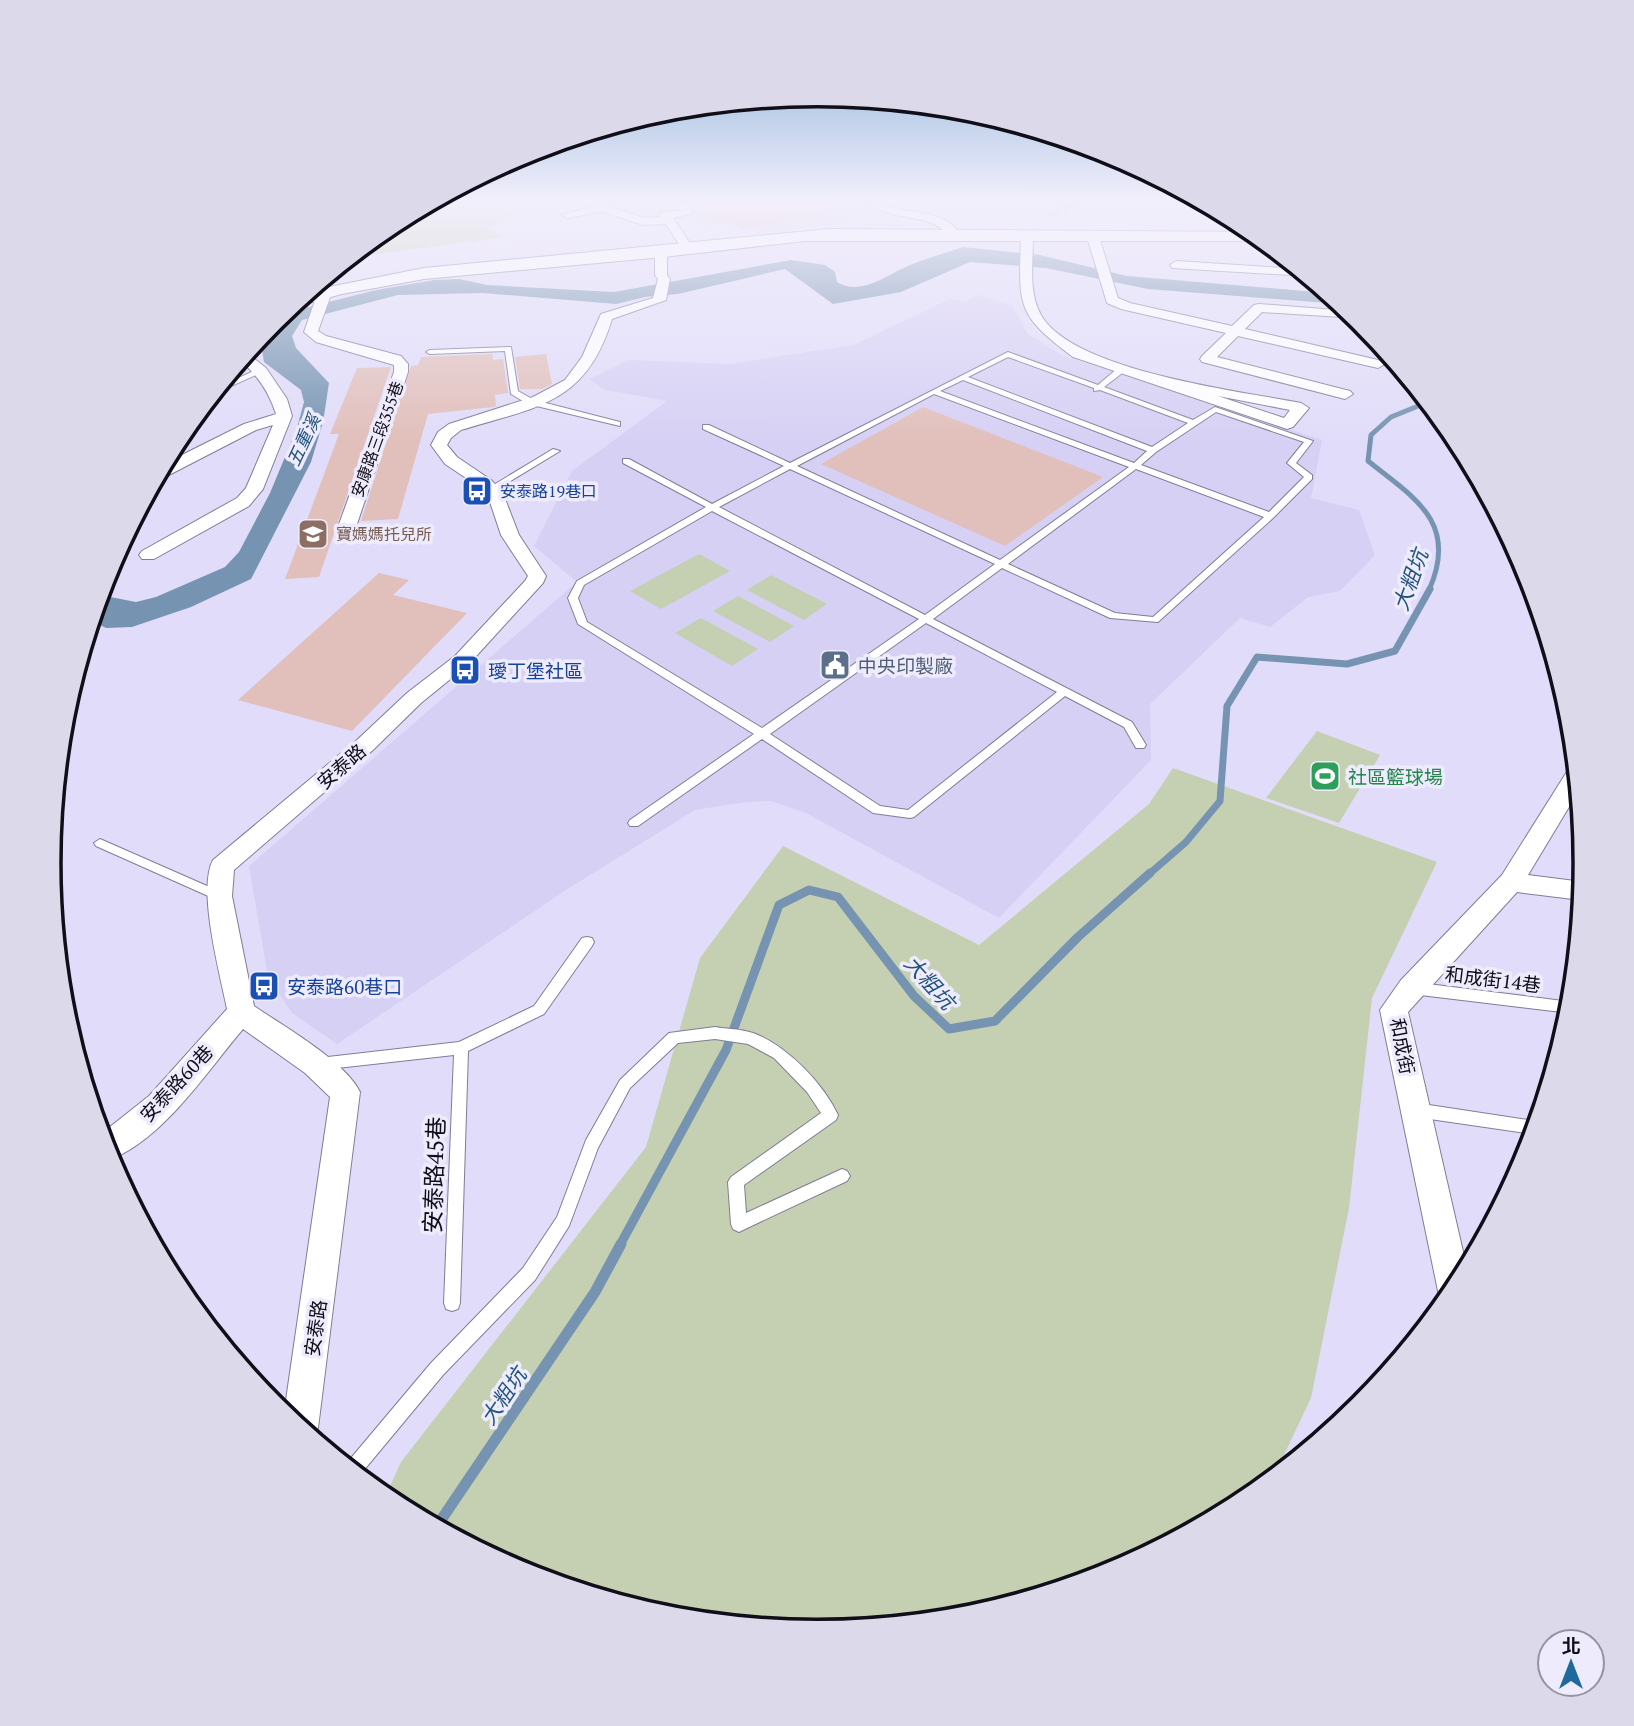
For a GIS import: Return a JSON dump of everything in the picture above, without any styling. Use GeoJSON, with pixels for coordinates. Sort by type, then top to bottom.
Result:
{"type":"FeatureCollection","features":[{"type":"Feature","properties":{"kind":"main road"},"geometry":{"type":"LineString","coordinates":[[321,293],[367,283]]}},
{"type":"Feature","properties":{"kind":"street"},"geometry":{"type":"LineString","coordinates":[[491,489],[447,460],[439,445],[444,435],[454,427],[531,402],[564,388],[582,368],[600,338],[606,317],[659,300],[663,283]]}},
{"type":"Feature","properties":{"kind":"street"},"geometry":{"type":"LineString","coordinates":[[1027,283],[1026,292],[1035,318],[1056,338],[1079,354],[1122,369],[1146,377],[1287,424],[1301,408],[1146,377]]}},
{"type":"Feature","properties":{"kind":"street"},"geometry":{"type":"LineString","coordinates":[[1108,283],[1112,300],[1126,306],[1378,364]]}},
{"type":"Feature","properties":{"kind":"street","name":"安康路三段355巷"},"geometry":{"type":"LineString","coordinates":[[326,292],[311,332],[321,339],[396,359],[401,364],[401,372],[347,527]]}},
{"type":"Feature","properties":{"kind":"street"},"geometry":{"type":"LineString","coordinates":[[1335,313],[1259,308],[1207,359],[1345,394]]}},
{"type":"Feature","properties":{"kind":"street"},"geometry":{"type":"LineString","coordinates":[[1291,310],[1342,320]]}},
{"type":"Feature","properties":{"kind":"street"},"geometry":{"type":"LineString","coordinates":[[148,555],[243,502],[254,489],[284,416],[279,399],[261,370],[252,362]]}},
{"type":"Feature","properties":{"kind":"street"},"geometry":{"type":"LineString","coordinates":[[176,465],[250,427],[284,416]]}},
{"type":"Feature","properties":{"kind":"street","name":"安泰路"},"geometry":{"type":"LineString","coordinates":[[302,1415],[340,1149],[345,1092],[316,1064],[241,1012],[219,896],[222,866],[365,745],[414,698],[462,660],[534,583],[537,576],[532,565],[515,544],[500,502],[491,489]]}},
{"type":"Feature","properties":{"kind":"street","name":"和成街"},"geometry":{"type":"LineString","coordinates":[[1453,1270],[1394,1010],[1511,881],[1568,788]]}},
{"type":"Feature","properties":{"kind":"street"},"geometry":{"type":"LineString","coordinates":[[1511,881],[1572,890]]}},
{"type":"Feature","properties":{"kind":"street","name":"安泰路60巷"},"geometry":{"type":"LineString","coordinates":[[116,1143],[153,1111],[241,1012]]}},
{"type":"Feature","properties":{"kind":"lane"},"geometry":{"type":"LineString","coordinates":[[430,352],[508,349],[514,391],[531,402],[617,424]]}},
{"type":"Feature","properties":{"kind":"lane"},"geometry":{"type":"LineString","coordinates":[[1063,693],[910,814],[877,810],[761,733],[583,624],[573,598],[580,583],[712,507],[1008,354],[1192,422]]}},
{"type":"Feature","properties":{"kind":"lane"},"geometry":{"type":"LineString","coordinates":[[1097,388],[1122,369]]}},
{"type":"Feature","properties":{"kind":"lane"},"geometry":{"type":"LineString","coordinates":[[234,383],[261,370]]}},
{"type":"Feature","properties":{"kind":"lane"},"geometry":{"type":"LineString","coordinates":[[962,377],[1153,450]]}},
{"type":"Feature","properties":{"kind":"lane"},"geometry":{"type":"LineString","coordinates":[[934,391],[1270,516]]}},
{"type":"Feature","properties":{"kind":"lane"},"geometry":{"type":"LineString","coordinates":[[635,823],[926,620],[1002,562],[1135,466],[1153,450],[1215,409],[1310,440],[1291,463],[1309,477],[1155,620],[1113,616],[1002,562],[706,427]]}},
{"type":"Feature","properties":{"kind":"lane"},"geometry":{"type":"LineString","coordinates":[[491,489],[556,451]]}},
{"type":"Feature","properties":{"kind":"lane"},"geometry":{"type":"LineString","coordinates":[[626,461],[1128,726],[1140,746]]}},
{"type":"Feature","properties":{"kind":"lane"},"geometry":{"type":"LineString","coordinates":[[100,843],[219,896]]}},
{"type":"Feature","properties":{"kind":"lane"},"geometry":{"type":"LineString","coordinates":[[316,1064],[461,1048],[539,1010],[587,942]]}},
{"type":"Feature","properties":{"kind":"lane","name":"和成街14巷"},"geometry":{"type":"LineString","coordinates":[[1412,988],[1559,1006]]}},
{"type":"Feature","properties":{"kind":"lane"},"geometry":{"type":"LineString","coordinates":[[358,1463],[437,1370],[529,1274],[564,1221],[591,1145],[625,1084],[674,1037],[715,1033],[750,1038],[779,1054],[812,1087],[831,1115],[736,1182],[739,1224],[842,1176]]}},
{"type":"Feature","properties":{"kind":"lane","name":"安泰路45巷"},"geometry":{"type":"LineString","coordinates":[[452,1303],[461,1048]]}},
{"type":"Feature","properties":{"kind":"lane"},"geometry":{"type":"LineString","coordinates":[[1416,1110],[1525,1126]]}},
{"type":"Feature","properties":{"kind":"shaded area","name":"中央印製廠"},"geometry":{"type":"Polygon","coordinates":[[[978,295],[1013,306],[1028,334],[1061,355],[1322,440],[1311,498],[1359,510],[1375,555],[1340,591],[1308,597],[1270,627],[1240,618],[1150,704],[1151,760],[999,918],[806,813],[771,801],[746,802],[695,810],[569,888],[337,1044],[292,1013],[268,977],[249,866],[577,582],[534,546],[572,471],[667,401],[605,390],[589,379],[628,360],[730,364],[854,345],[949,299],[964,302],[978,295]]]}},
{"type":"Feature","properties":{"kind":"green space"},"geometry":{"type":"Polygon","coordinates":[[[699,554],[730,571],[661,609],[630,591],[699,554]]]}},
{"type":"Feature","properties":{"kind":"green space"},"geometry":{"type":"Polygon","coordinates":[[[771,575],[827,604],[804,620],[747,590],[771,575]]]}},
{"type":"Feature","properties":{"kind":"green space"},"geometry":{"type":"Polygon","coordinates":[[[738,596],[794,626],[770,642],[713,611],[738,596]]]}},
{"type":"Feature","properties":{"kind":"green space"},"geometry":{"type":"Polygon","coordinates":[[[701,618],[758,649],[732,666],[675,633],[701,618]]]}},
{"type":"Feature","properties":{"kind":"green space","name":"社區籃球場"},"geometry":{"type":"Polygon","coordinates":[[[1317,731],[1380,755],[1339,823],[1266,798],[1317,731]]]}},
{"type":"Feature","properties":{"kind":"green space"},"geometry":{"type":"Polygon","coordinates":[[[1173,768],[1437,862],[1372,998],[1349,1208],[1311,1398],[1282,1459],[1237,1491],[1151,1541],[1060,1579],[1013,1593],[916,1612],[817,1619],[718,1612],[621,1593],[574,1579],[483,1541],[390,1486],[401,1462],[646,1147],[700,958],[783,846],[979,945],[1149,804],[1173,768]]]}},
{"type":"Feature","properties":{"kind":"water","name":"五重溪"},"geometry":{"type":"Polygon","coordinates":[[[419,283],[476,283],[614,292],[666,283],[727,283],[616,304],[483,293],[398,295],[302,320],[292,336],[296,348],[329,383],[323,422],[311,462],[251,579],[191,607],[132,627],[106,628],[100,625],[110,597],[136,602],[156,597],[225,567],[239,552],[270,493],[297,428],[304,402],[301,390],[264,362],[262,351],[305,308],[419,283]]]}},
{"type":"Feature","properties":{"kind":"water","name":"五重溪"},"geometry":{"type":"Polygon","coordinates":[[[804,283],[838,283],[846,286],[865,286],[873,283],[923,283],[901,292],[833,304],[804,283]]]}},
{"type":"Feature","properties":{"kind":"water","name":"五重溪"},"geometry":{"type":"Polygon","coordinates":[[[1117,283],[1204,283],[1311,292],[1323,303],[1148,289],[1117,283]]]}},
{"type":"Feature","properties":{"kind":"building"},"geometry":{"type":"Polygon","coordinates":[[[492,354],[493,360],[503,359],[508,393],[495,395],[496,406],[493,407],[428,414],[398,519],[361,521],[411,366],[418,365],[421,357],[492,354]]]}},
{"type":"Feature","properties":{"kind":"building"},"geometry":{"type":"Polygon","coordinates":[[[546,354],[552,384],[542,389],[520,389],[515,357],[546,354]]]}},
{"type":"Feature","properties":{"kind":"building"},"geometry":{"type":"Polygon","coordinates":[[[391,367],[319,577],[285,579],[339,434],[330,434],[357,368],[391,367]]]}},
{"type":"Feature","properties":{"kind":"building"},"geometry":{"type":"Polygon","coordinates":[[[923,407],[1103,477],[1005,546],[821,464],[923,407]]]}},
{"type":"Feature","properties":{"kind":"building"},"geometry":{"type":"Polygon","coordinates":[[[379,573],[409,580],[393,595],[467,613],[352,731],[238,700],[379,573]]]}},
{"type":"Feature","properties":{"kind":"waterway","name":"大粗坑"},"geometry":{"type":"LineString","coordinates":[[1419,406],[1391,417],[1371,435],[1368,461],[1416,500],[1435,529],[1439,547],[1437,567],[1429,590]]}},
{"type":"Feature","properties":{"kind":"waterway","name":"大粗坑"},"geometry":{"type":"LineString","coordinates":[[1148,875],[1186,842],[1220,801],[1227,706],[1257,657],[1347,664],[1395,651],[1430,589]]}},
{"type":"Feature","properties":{"kind":"waterway","name":"大粗坑"},"geometry":{"type":"LineString","coordinates":[[620,1245],[726,1050],[779,905],[809,890],[838,897],[914,996],[949,1029],[995,1021],[1078,937],[1150,873]]}},
{"type":"Feature","properties":{"kind":"waterway","name":"大粗坑"},"geometry":{"type":"LineString","coordinates":[[442,1519],[595,1292],[621,1244]]}},
{"type":"Feature","properties":{"kind":"place","name":"安泰路19巷口"},"geometry":{"type":"Point","coordinates":[477,491]}},
{"type":"Feature","properties":{"kind":"place","name":"寶媽媽托兒所"},"geometry":{"type":"Point","coordinates":[313,534]}},
{"type":"Feature","properties":{"kind":"place","name":"中央印製廠"},"geometry":{"type":"Point","coordinates":[835,665]}},
{"type":"Feature","properties":{"kind":"place","name":"璦丁堡社區"},"geometry":{"type":"Point","coordinates":[465,670]}},
{"type":"Feature","properties":{"kind":"place","name":"社區籃球場"},"geometry":{"type":"Point","coordinates":[1325,776]}},
{"type":"Feature","properties":{"kind":"place","name":"安泰路60巷口"},"geometry":{"type":"Point","coordinates":[264,986]}}]}
